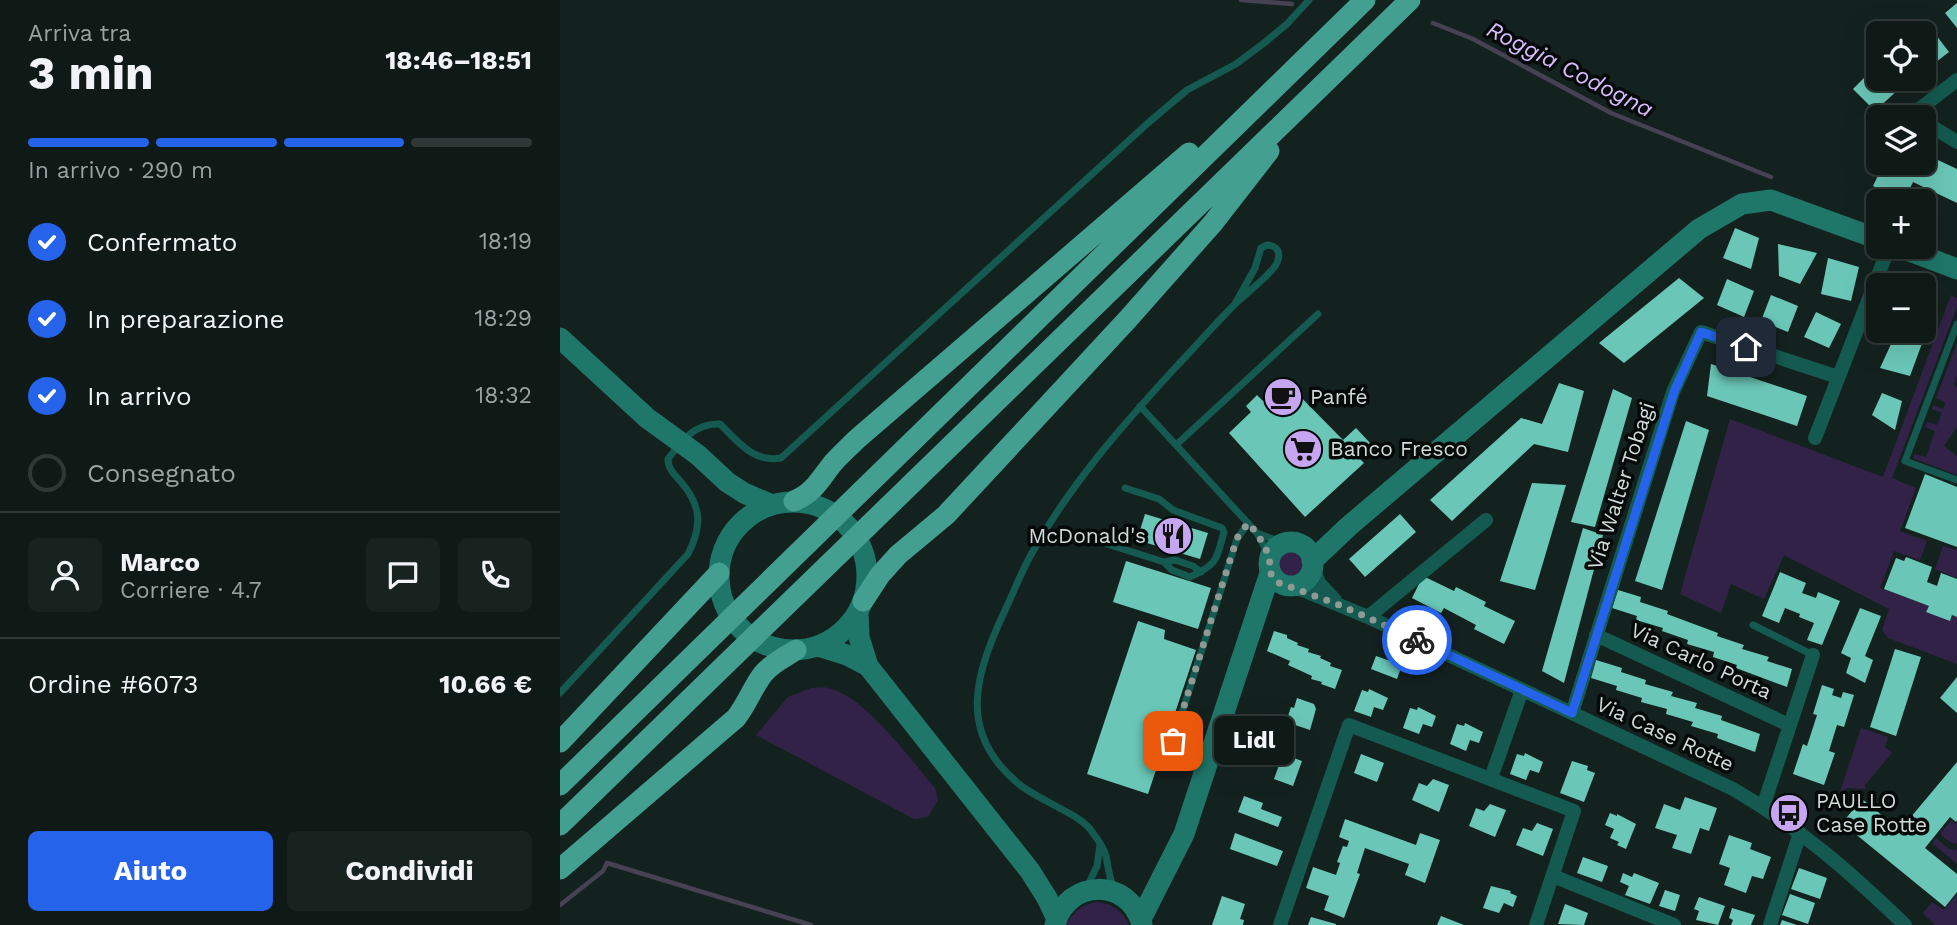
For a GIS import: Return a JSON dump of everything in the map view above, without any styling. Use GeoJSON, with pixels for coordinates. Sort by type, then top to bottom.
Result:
{"type":"FeatureCollection","features":[{"type":"Feature","properties":{"kind":"highway"},"geometry":{"type":"LineString","coordinates":[[560,785],[1365,0]]}},
{"type":"Feature","properties":{"kind":"highway"},"geometry":{"type":"LineString","coordinates":[[560,825],[1410,0]]}},
{"type":"Feature","properties":{"kind":"highway"},"geometry":{"type":"LineString","coordinates":[[793,501],[806,496],[820,484],[833,464],[867,430],[1176,164],[1299,64]]}},
{"type":"Feature","properties":{"kind":"highway"},"geometry":{"type":"LineString","coordinates":[[860,607],[880,575],[898,555],[946,515],[1213,223],[1321,86]]}},
{"type":"Feature","properties":{"kind":"highway"},"geometry":{"type":"LineString","coordinates":[[560,742],[719,573]]}},
{"type":"Feature","properties":{"kind":"highway"},"geometry":{"type":"LineString","coordinates":[[560,869],[736,718],[763,674],[796,650]]}},
{"type":"Feature","properties":{"kind":"street"},"geometry":{"type":"LineString","coordinates":[[1929,105],[1957,80]]}},
{"type":"Feature","properties":{"kind":"street"},"geometry":{"type":"LineString","coordinates":[[1936,130],[1957,142]]}},
{"type":"Feature","properties":{"kind":"street"},"geometry":{"type":"LineString","coordinates":[[1254,621],[1266,603],[1307,579],[1312,564],[1349,526],[1699,229],[1742,204],[1771,200],[1866,235]]}},
{"type":"Feature","properties":{"kind":"street"},"geometry":{"type":"LineString","coordinates":[[1815,438],[1884,259]]}},
{"type":"Feature","properties":{"kind":"street"},"geometry":{"type":"LineString","coordinates":[[1931,259],[1957,269]]}},
{"type":"Feature","properties":{"kind":"street","name":"Via Walter Tobagi"},"geometry":{"type":"LineString","coordinates":[[1572,713],[1674,392],[1701,332],[1838,377]]}},
{"type":"Feature","properties":{"kind":"street"},"geometry":{"type":"LineString","coordinates":[[560,338],[647,418],[727,482],[772,505]]}},
{"type":"Feature","properties":{"kind":"street"},"geometry":{"type":"LineString","coordinates":[[727,482],[736,529]]}},
{"type":"Feature","properties":{"kind":"street"},"geometry":{"type":"LineString","coordinates":[[860,607],[841,633],[818,646],[796,650],[763,644],[753,639],[737,624],[725,606],[719,573],[722,554],[736,529],[752,514],[772,505],[793,501],[817,505],[827,510],[838,516],[854,533],[867,566],[860,607],[859,637],[867,666],[1030,871],[1052,906],[1056,922]]}},
{"type":"Feature","properties":{"kind":"street"},"geometry":{"type":"LineString","coordinates":[[1368,617],[1486,520]]}},
{"type":"Feature","properties":{"kind":"street"},"geometry":{"type":"LineString","coordinates":[[1141,922],[1184,834],[1254,621],[1280,554],[1349,526]]}},
{"type":"Feature","properties":{"kind":"street"},"geometry":{"type":"LineString","coordinates":[[1280,554],[1308,551],[1312,564]]}},
{"type":"Feature","properties":{"kind":"street"},"geometry":{"type":"LineString","coordinates":[[1280,554],[1279,583],[1291,586]]}},
{"type":"Feature","properties":{"kind":"street","name":"Via Case Rotte"},"geometry":{"type":"LineString","coordinates":[[1312,564],[1319,583],[1342,606]]}},
{"type":"Feature","properties":{"kind":"street","name":"Via Case Rotte"},"geometry":{"type":"LineString","coordinates":[[1291,586],[1368,617],[1715,779],[1763,807],[1834,858],[1905,925]]}},
{"type":"Feature","properties":{"kind":"street","name":"Via Carlo Porta"},"geometry":{"type":"LineString","coordinates":[[1596,635],[1789,725]]}},
{"type":"Feature","properties":{"kind":"street"},"geometry":{"type":"LineString","coordinates":[[818,646],[846,655],[867,666]]}},
{"type":"Feature","properties":{"kind":"street"},"geometry":{"type":"LineString","coordinates":[[1763,807],[1813,654]]}},
{"type":"Feature","properties":{"kind":"street"},"geometry":{"type":"LineString","coordinates":[[1491,778],[1522,690]]}},
{"type":"Feature","properties":{"kind":"street"},"geometry":{"type":"LineString","coordinates":[[1280,925],[1349,725],[1574,811],[1536,925]]}},
{"type":"Feature","properties":{"kind":"street"},"geometry":{"type":"LineString","coordinates":[[1770,925],[1800,833]]}},
{"type":"Feature","properties":{"kind":"street"},"geometry":{"type":"LineString","coordinates":[[1117,894],[1144,888],[1167,868]]}},
{"type":"Feature","properties":{"kind":"street"},"geometry":{"type":"LineString","coordinates":[[1030,871],[1056,886],[1084,892]]}},
{"type":"Feature","properties":{"kind":"street"},"geometry":{"type":"LineString","coordinates":[[1553,876],[1667,924]]}},
{"type":"Feature","properties":{"kind":"street"},"geometry":{"type":"LineString","coordinates":[[1056,922],[1066,903],[1084,892],[1101,889],[1117,894],[1132,904],[1141,922]]}},
{"type":"Feature","properties":{"kind":"lane"},"geometry":{"type":"LineString","coordinates":[[560,693],[688,554],[696,539],[698,523],[693,500],[668,466],[668,458],[698,427],[720,424],[756,456],[768,460],[781,458],[1148,123],[1187,90],[1236,64],[1264,43],[1287,24],[1309,0]]}},
{"type":"Feature","properties":{"kind":"lane"},"geometry":{"type":"LineString","coordinates":[[1117,894],[1109,875],[1105,854],[1087,826],[1072,815],[1032,795],[998,762],[983,735],[976,710],[978,678],[990,642],[1030,555],[1056,513],[1095,457],[1140,406],[1236,304],[1274,268],[1279,261],[1277,248],[1267,245],[1261,248],[1255,268],[1236,304]]}},
{"type":"Feature","properties":{"kind":"lane"},"geometry":{"type":"LineString","coordinates":[[1176,445],[1318,313]]}},
{"type":"Feature","properties":{"kind":"lane"},"geometry":{"type":"LineString","coordinates":[[1957,324],[1905,461],[1957,481]]}},
{"type":"Feature","properties":{"kind":"lane"},"geometry":{"type":"LineString","coordinates":[[1140,406],[1257,533],[1280,554]]}},
{"type":"Feature","properties":{"kind":"lane"},"geometry":{"type":"LineString","coordinates":[[1104,543],[1164,562],[1172,570],[1190,577],[1208,569],[1216,559],[1223,528],[1173,510],[1159,499],[1125,488]]}},
{"type":"Feature","properties":{"kind":"lane"},"geometry":{"type":"LineString","coordinates":[[1173,741],[1237,538],[1248,523]]}},
{"type":"Feature","properties":{"kind":"lane"},"geometry":{"type":"LineString","coordinates":[[1257,533],[1280,554]]}},
{"type":"Feature","properties":{"kind":"lane"},"geometry":{"type":"LineString","coordinates":[[1753,625],[1813,654]]}},
{"type":"Feature","properties":{"kind":"lane"},"geometry":{"type":"LineString","coordinates":[[1084,892],[1095,871],[1100,844]]}},
{"type":"Feature","properties":{"kind":"shaded area"},"geometry":{"type":"Polygon","coordinates":[[[1951,295],[1957,298],[1957,307],[1892,478],[1916,488],[1900,531],[1927,541],[1920,560],[1894,551],[1880,588],[1929,606],[1927,611],[1950,621],[1952,615],[1957,617],[1957,664],[1888,638],[1882,630],[1889,609],[1784,555],[1764,599],[1731,584],[1721,613],[1680,594],[1730,419],[1883,477],[1933,343],[1936,343],[1936,335],[1951,295]]]}},
{"type":"Feature","properties":{"kind":"shaded area"},"geometry":{"type":"Polygon","coordinates":[[[1957,343],[1957,376],[1954,385],[1957,387],[1957,427],[1944,446],[1957,456],[1957,475],[1913,458],[1915,454],[1926,457],[1935,431],[1925,427],[1927,422],[1937,425],[1942,413],[1932,409],[1933,405],[1943,409],[1946,403],[1936,398],[1957,343]]]}},
{"type":"Feature","properties":{"kind":"shaded area"},"geometry":{"type":"Polygon","coordinates":[[[1943,546],[1957,550],[1957,578],[1935,569],[1943,546]]]}},
{"type":"Feature","properties":{"kind":"shaded area"},"geometry":{"type":"Polygon","coordinates":[[[1290,552],[1300,556],[1304,566],[1300,576],[1290,580],[1280,576],[1276,566],[1280,556],[1290,552]]]}},
{"type":"Feature","properties":{"kind":"shaded area"},"geometry":{"type":"Polygon","coordinates":[[[811,688],[828,688],[842,693],[886,730],[935,788],[938,800],[928,817],[914,819],[756,735],[788,697],[811,688]]]}},
{"type":"Feature","properties":{"kind":"shaded area"},"geometry":{"type":"Polygon","coordinates":[[[1861,728],[1888,737],[1885,747],[1892,753],[1864,786],[1866,789],[1847,788],[1839,795],[1861,728]]]}},
{"type":"Feature","properties":{"kind":"shaded area"},"geometry":{"type":"Polygon","coordinates":[[[1951,820],[1955,824],[1957,822],[1957,844],[1940,834],[1951,820]]]}},
{"type":"Feature","properties":{"kind":"shaded area"},"geometry":{"type":"Polygon","coordinates":[[[1936,838],[1949,849],[1957,850],[1957,864],[1932,843],[1936,838]]]}},
{"type":"Feature","properties":{"kind":"shaded area"},"geometry":{"type":"Polygon","coordinates":[[[1957,894],[1957,925],[1935,925],[1923,913],[1932,902],[1944,910],[1957,894]]]}},
{"type":"Feature","properties":{"kind":"shaded area"},"geometry":{"type":"Polygon","coordinates":[[[1098,902],[1117,909],[1129,925],[1066,925],[1079,909],[1098,902]]]}},
{"type":"Feature","properties":{"kind":"building"},"geometry":{"type":"Polygon","coordinates":[[[1957,3],[1957,28],[1945,13],[1957,3]]]}},
{"type":"Feature","properties":{"kind":"building"},"geometry":{"type":"Polygon","coordinates":[[[1936,35],[1949,52],[1936,62],[1936,35]]]}},
{"type":"Feature","properties":{"kind":"building"},"geometry":{"type":"Polygon","coordinates":[[[1866,76],[1866,91],[1897,91],[1882,105],[1869,105],[1853,89],[1866,76]]]}},
{"type":"Feature","properties":{"kind":"building"},"geometry":{"type":"Polygon","coordinates":[[[1936,159],[1957,169],[1957,203],[1936,193],[1936,189],[1928,189],[1913,182],[1910,189],[1879,189],[1873,186],[1878,175],[1936,175],[1936,159]]]}},
{"type":"Feature","properties":{"kind":"building"},"geometry":{"type":"Polygon","coordinates":[[[1735,228],[1759,238],[1751,269],[1723,258],[1735,228]]]}},
{"type":"Feature","properties":{"kind":"building"},"geometry":{"type":"Polygon","coordinates":[[[1778,244],[1817,253],[1800,284],[1779,276],[1778,244]]]}},
{"type":"Feature","properties":{"kind":"building"},"geometry":{"type":"Polygon","coordinates":[[[1828,258],[1859,267],[1851,301],[1821,294],[1828,258]]]}},
{"type":"Feature","properties":{"kind":"building"},"geometry":{"type":"Polygon","coordinates":[[[1679,278],[1704,298],[1624,363],[1599,343],[1679,278]]]}},
{"type":"Feature","properties":{"kind":"building"},"geometry":{"type":"Polygon","coordinates":[[[1727,279],[1754,291],[1744,317],[1717,305],[1727,279]]]}},
{"type":"Feature","properties":{"kind":"building"},"geometry":{"type":"Polygon","coordinates":[[[1771,295],[1798,306],[1788,332],[1761,321],[1771,295]]]}},
{"type":"Feature","properties":{"kind":"building"},"geometry":{"type":"Polygon","coordinates":[[[1816,312],[1841,324],[1829,348],[1804,337],[1816,312]]]}},
{"type":"Feature","properties":{"kind":"building"},"geometry":{"type":"Polygon","coordinates":[[[1891,343],[1922,343],[1910,376],[1880,368],[1891,343]]]}},
{"type":"Feature","properties":{"kind":"building"},"geometry":{"type":"Polygon","coordinates":[[[1711,364],[1807,396],[1797,426],[1707,396],[1711,364]]]}},
{"type":"Feature","properties":{"kind":"building"},"geometry":{"type":"Polygon","coordinates":[[[1285,381],[1343,440],[1356,428],[1371,444],[1357,456],[1364,463],[1305,517],[1229,433],[1251,412],[1246,406],[1257,395],[1263,401],[1285,381]]]}},
{"type":"Feature","properties":{"kind":"building"},"geometry":{"type":"Polygon","coordinates":[[[1559,383],[1584,391],[1568,452],[1534,444],[1452,521],[1430,500],[1521,418],[1542,424],[1559,383]]]}},
{"type":"Feature","properties":{"kind":"building"},"geometry":{"type":"Polygon","coordinates":[[[1613,389],[1632,398],[1595,527],[1571,522],[1613,389]]]}},
{"type":"Feature","properties":{"kind":"building"},"geometry":{"type":"Polygon","coordinates":[[[1882,393],[1902,401],[1895,430],[1872,415],[1882,393]]]}},
{"type":"Feature","properties":{"kind":"building"},"geometry":{"type":"Polygon","coordinates":[[[1686,421],[1709,430],[1662,590],[1635,581],[1686,421]]]}},
{"type":"Feature","properties":{"kind":"building"},"geometry":{"type":"Polygon","coordinates":[[[1925,474],[1957,487],[1957,547],[1905,528],[1925,474]]]}},
{"type":"Feature","properties":{"kind":"building"},"geometry":{"type":"Polygon","coordinates":[[[1532,483],[1566,485],[1535,590],[1500,581],[1532,483]]]}},
{"type":"Feature","properties":{"kind":"building","name":"McDonald's"},"geometry":{"type":"Polygon","coordinates":[[[1145,514],[1208,533],[1200,559],[1137,540],[1145,514]]]}},
{"type":"Feature","properties":{"kind":"building"},"geometry":{"type":"Polygon","coordinates":[[[1400,514],[1416,532],[1365,577],[1349,559],[1400,514]]]}},
{"type":"Feature","properties":{"kind":"building"},"geometry":{"type":"Polygon","coordinates":[[[1583,528],[1603,535],[1564,683],[1542,671],[1583,528]]]}},
{"type":"Feature","properties":{"kind":"building"},"geometry":{"type":"Polygon","coordinates":[[[1906,557],[1932,567],[1927,582],[1937,586],[1941,573],[1957,579],[1957,617],[1952,615],[1950,621],[1926,612],[1929,606],[1884,589],[1896,558],[1904,561],[1906,557]]]}},
{"type":"Feature","properties":{"kind":"building"},"geometry":{"type":"Polygon","coordinates":[[[1126,561],[1211,588],[1198,629],[1113,602],[1126,561]]]}},
{"type":"Feature","properties":{"kind":"building"},"geometry":{"type":"Polygon","coordinates":[[[1780,572],[1806,583],[1802,593],[1816,598],[1818,592],[1840,601],[1822,645],[1807,640],[1814,623],[1799,617],[1800,614],[1785,608],[1779,623],[1762,616],[1780,572]]]}},
{"type":"Feature","properties":{"kind":"building"},"geometry":{"type":"Polygon","coordinates":[[[1423,576],[1454,591],[1456,587],[1486,602],[1484,606],[1515,621],[1504,644],[1474,629],[1476,625],[1444,608],[1441,613],[1412,598],[1423,576]]]}},
{"type":"Feature","properties":{"kind":"building"},"geometry":{"type":"Polygon","coordinates":[[[1618,590],[1641,597],[1640,602],[1718,633],[1717,636],[1744,645],[1742,649],[1769,657],[1767,661],[1792,669],[1787,687],[1736,668],[1737,665],[1713,657],[1714,652],[1687,644],[1688,640],[1662,631],[1663,628],[1636,620],[1637,616],[1612,608],[1618,590]]]}},
{"type":"Feature","properties":{"kind":"building"},"geometry":{"type":"Polygon","coordinates":[[[1860,608],[1881,616],[1865,656],[1873,660],[1865,683],[1846,673],[1851,658],[1841,653],[1860,608]]]}},
{"type":"Feature","properties":{"kind":"building"},"geometry":{"type":"Polygon","coordinates":[[[1138,621],[1165,630],[1164,639],[1196,650],[1148,794],[1087,774],[1138,621]]]}},
{"type":"Feature","properties":{"kind":"building"},"geometry":{"type":"Polygon","coordinates":[[[1274,631],[1287,635],[1287,638],[1298,643],[1297,645],[1309,649],[1308,652],[1331,663],[1330,666],[1342,670],[1335,689],[1311,679],[1312,676],[1288,665],[1290,661],[1267,651],[1274,631]]]}},
{"type":"Feature","properties":{"kind":"building"},"geometry":{"type":"Polygon","coordinates":[[[1895,649],[1921,657],[1896,736],[1870,727],[1895,649]]]}},
{"type":"Feature","properties":{"kind":"building"},"geometry":{"type":"Polygon","coordinates":[[[1376,656],[1402,665],[1397,679],[1371,669],[1376,656]]]}},
{"type":"Feature","properties":{"kind":"building"},"geometry":{"type":"Polygon","coordinates":[[[1596,660],[1622,668],[1621,672],[1646,680],[1645,684],[1673,692],[1671,696],[1697,703],[1695,708],[1722,716],[1721,720],[1760,734],[1755,752],[1717,738],[1718,734],[1691,726],[1693,722],[1666,714],[1667,709],[1641,702],[1642,698],[1616,690],[1617,686],[1591,678],[1596,660]]]}},
{"type":"Feature","properties":{"kind":"building"},"geometry":{"type":"Polygon","coordinates":[[[1957,677],[1957,713],[1940,698],[1957,677]]]}},
{"type":"Feature","properties":{"kind":"building"},"geometry":{"type":"Polygon","coordinates":[[[1822,685],[1834,689],[1832,695],[1841,698],[1843,692],[1854,695],[1844,727],[1837,725],[1829,751],[1835,753],[1824,785],[1793,774],[1803,744],[1807,746],[1817,715],[1813,714],[1822,685]]]}},
{"type":"Feature","properties":{"kind":"building"},"geometry":{"type":"Polygon","coordinates":[[[1369,689],[1388,698],[1383,710],[1374,707],[1371,717],[1354,711],[1362,690],[1368,692],[1369,689]]]}},
{"type":"Feature","properties":{"kind":"building"},"geometry":{"type":"Polygon","coordinates":[[[1297,698],[1314,704],[1316,709],[1310,730],[1286,722],[1297,698]]]}},
{"type":"Feature","properties":{"kind":"building"},"geometry":{"type":"Polygon","coordinates":[[[1418,707],[1436,716],[1432,727],[1423,724],[1419,734],[1403,728],[1410,708],[1417,710],[1418,707]]]}},
{"type":"Feature","properties":{"kind":"building"},"geometry":{"type":"Polygon","coordinates":[[[1465,723],[1483,732],[1479,743],[1470,740],[1466,751],[1450,744],[1457,724],[1464,726],[1465,723]]]}},
{"type":"Feature","properties":{"kind":"building"},"geometry":{"type":"Polygon","coordinates":[[[1245,733],[1263,739],[1254,764],[1236,758],[1245,733]]]}},
{"type":"Feature","properties":{"kind":"building"},"geometry":{"type":"Polygon","coordinates":[[[1525,753],[1543,762],[1539,773],[1530,770],[1526,780],[1510,774],[1517,754],[1524,756],[1525,753]]]}},
{"type":"Feature","properties":{"kind":"building"},"geometry":{"type":"Polygon","coordinates":[[[1283,754],[1302,761],[1293,786],[1274,779],[1283,754]]]}},
{"type":"Feature","properties":{"kind":"building"},"geometry":{"type":"Polygon","coordinates":[[[1361,754],[1384,763],[1377,782],[1354,773],[1361,754]]]}},
{"type":"Feature","properties":{"kind":"building"},"geometry":{"type":"Polygon","coordinates":[[[1572,761],[1588,766],[1587,770],[1595,773],[1584,802],[1560,793],[1572,761]]]}},
{"type":"Feature","properties":{"kind":"building"},"geometry":{"type":"Polygon","coordinates":[[[1957,762],[1957,820],[1956,822],[1950,817],[1925,848],[1957,874],[1957,892],[1945,907],[1842,823],[1862,799],[1900,830],[1957,762]]]}},
{"type":"Feature","properties":{"kind":"building"},"geometry":{"type":"Polygon","coordinates":[[[1433,779],[1449,785],[1439,812],[1412,800],[1419,783],[1427,786],[1433,779]]]}},
{"type":"Feature","properties":{"kind":"building"},"geometry":{"type":"Polygon","coordinates":[[[1244,796],[1263,803],[1261,809],[1282,817],[1278,827],[1238,812],[1244,796]]]}},
{"type":"Feature","properties":{"kind":"building"},"geometry":{"type":"Polygon","coordinates":[[[1685,797],[1717,808],[1709,831],[1700,828],[1691,854],[1672,848],[1677,835],[1655,828],[1664,804],[1680,810],[1685,797]]]}},
{"type":"Feature","properties":{"kind":"building"},"geometry":{"type":"Polygon","coordinates":[[[1490,804],[1506,810],[1495,837],[1469,826],[1476,808],[1484,811],[1490,804]]]}},
{"type":"Feature","properties":{"kind":"building"},"geometry":{"type":"Polygon","coordinates":[[[1610,813],[1636,824],[1626,849],[1610,838],[1614,829],[1605,825],[1610,813]]]}},
{"type":"Feature","properties":{"kind":"building"},"geometry":{"type":"Polygon","coordinates":[[[1345,819],[1416,845],[1420,833],[1440,840],[1425,883],[1405,875],[1409,864],[1365,848],[1357,873],[1360,874],[1344,918],[1324,910],[1329,896],[1306,888],[1313,867],[1336,875],[1343,846],[1347,847],[1349,841],[1339,837],[1345,819]]]}},
{"type":"Feature","properties":{"kind":"building"},"geometry":{"type":"Polygon","coordinates":[[[1537,823],[1553,829],[1543,856],[1516,845],[1523,828],[1532,831],[1537,823]]]}},
{"type":"Feature","properties":{"kind":"building"},"geometry":{"type":"Polygon","coordinates":[[[1235,833],[1283,851],[1277,866],[1230,849],[1235,833]]]}},
{"type":"Feature","properties":{"kind":"building"},"geometry":{"type":"Polygon","coordinates":[[[1729,835],[1752,843],[1750,849],[1771,857],[1763,879],[1752,876],[1746,893],[1724,885],[1730,868],[1719,864],[1729,835]]]}},
{"type":"Feature","properties":{"kind":"building"},"geometry":{"type":"Polygon","coordinates":[[[1583,857],[1608,866],[1602,882],[1577,873],[1583,857]]]}},
{"type":"Feature","properties":{"kind":"building"},"geometry":{"type":"Polygon","coordinates":[[[1799,868],[1827,878],[1820,899],[1791,889],[1799,868]]]}},
{"type":"Feature","properties":{"kind":"building"},"geometry":{"type":"Polygon","coordinates":[[[1623,873],[1632,877],[1634,873],[1659,883],[1650,904],[1625,895],[1629,886],[1620,882],[1623,873]]]}},
{"type":"Feature","properties":{"kind":"building"},"geometry":{"type":"Polygon","coordinates":[[[1491,886],[1511,891],[1510,893],[1517,896],[1513,907],[1504,903],[1499,913],[1483,908],[1491,886]]]}},
{"type":"Feature","properties":{"kind":"building"},"geometry":{"type":"Polygon","coordinates":[[[1665,890],[1680,895],[1675,911],[1659,906],[1665,890]]]}},
{"type":"Feature","properties":{"kind":"building"},"geometry":{"type":"Polygon","coordinates":[[[1790,894],[1815,903],[1808,924],[1782,915],[1790,894]]]}},
{"type":"Feature","properties":{"kind":"building"},"geometry":{"type":"Polygon","coordinates":[[[1222,896],[1245,904],[1240,919],[1244,920],[1243,925],[1212,925],[1222,896]]]}},
{"type":"Feature","properties":{"kind":"building"},"geometry":{"type":"Polygon","coordinates":[[[1699,897],[1725,906],[1718,925],[1696,920],[1699,911],[1694,909],[1699,897]]]}},
{"type":"Feature","properties":{"kind":"building"},"geometry":{"type":"Polygon","coordinates":[[[1565,904],[1588,913],[1584,925],[1558,924],[1565,904]]]}},
{"type":"Feature","properties":{"kind":"building"},"geometry":{"type":"Polygon","coordinates":[[[1732,908],[1755,915],[1751,925],[1731,925],[1733,920],[1729,918],[1732,908]]]}},
{"type":"Feature","properties":{"kind":"building"},"geometry":{"type":"Polygon","coordinates":[[[1441,916],[1464,925],[1437,925],[1441,916]]]}},
{"type":"Feature","properties":{"kind":"building"},"geometry":{"type":"Polygon","coordinates":[[[1311,917],[1336,924],[1336,925],[1308,925],[1311,917]]]}},
{"type":"Feature","properties":{"kind":"building"},"geometry":{"type":"Polygon","coordinates":[[[1782,920],[1797,925],[1780,925],[1782,920]]]}},
{"type":"Feature","properties":{"kind":"waterway","name":"Roggia Codogna"},"geometry":{"type":"LineString","coordinates":[[1241,0],[1292,4]]}},
{"type":"Feature","properties":{"kind":"waterway","name":"Roggia Codogna"},"geometry":{"type":"LineString","coordinates":[[1433,23],[1473,39],[1611,113],[1771,177]]}},
{"type":"Feature","properties":{"kind":"waterway"},"geometry":{"type":"LineString","coordinates":[[560,905],[603,871],[607,863],[811,925]]}},
{"type":"Feature","properties":{"kind":"way so far"},"geometry":{"type":"LineString","coordinates":[[1173,741],[1237,538],[1248,523],[1257,533],[1270,557],[1269,571],[1277,582],[1342,606],[1417,640]]}},
{"type":"Feature","properties":{"kind":"place","name":"Panfé"},"geometry":{"type":"Point","coordinates":[1283,397]}},
{"type":"Feature","properties":{"kind":"place","name":"Banco Fresco"},"geometry":{"type":"Point","coordinates":[1303,449]}},
{"type":"Feature","properties":{"kind":"place","name":"McDonald's"},"geometry":{"type":"Point","coordinates":[1173,536]}},
{"type":"Feature","properties":{"kind":"place","name":"Lidl"},"geometry":{"type":"Point","coordinates":[1173,741]}},
{"type":"Feature","properties":{"kind":"place","name":"PAULLO Case Rotte"},"geometry":{"type":"Point","coordinates":[1789,813]}},
{"type":"Feature","properties":{"kind":"route"},"geometry":{"type":"LineString","coordinates":[[1417,640],[1572,713],[1674,392],[1701,332],[1746,347]]}}]}
